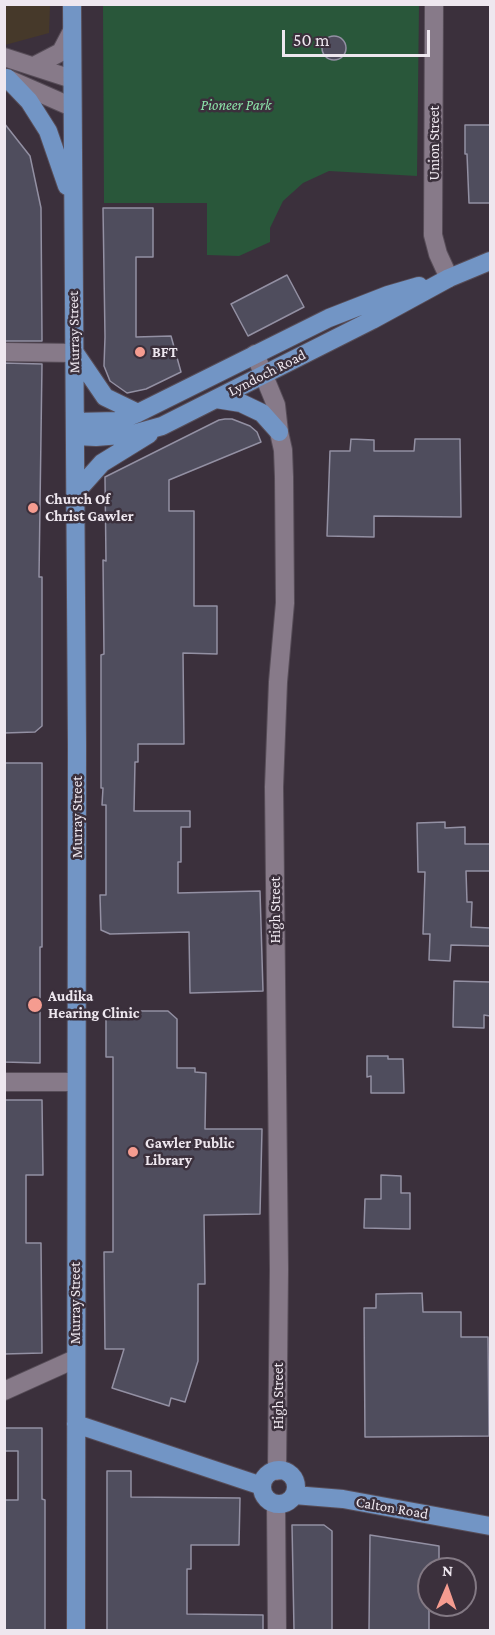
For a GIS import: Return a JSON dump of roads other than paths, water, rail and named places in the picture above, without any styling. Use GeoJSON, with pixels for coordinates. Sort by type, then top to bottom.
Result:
{"type":"FeatureCollection","features":[{"type":"Feature","properties":{"kind":"main road","name":"Murray Street"},"geometry":{"type":"LineString","coordinates":[[72,4],[76,492],[76,1630]]}},
{"type":"Feature","properties":{"kind":"main road"},"geometry":{"type":"LineString","coordinates":[[6,78],[30,101],[48,131],[72,202]]}},
{"type":"Feature","properties":{"kind":"main road","name":"Lyndoch Road"},"geometry":{"type":"LineString","coordinates":[[75,429],[96,437],[133,434],[162,426],[449,278],[490,261]]}},
{"type":"Feature","properties":{"kind":"main road","name":"Lyndoch Road"},"geometry":{"type":"LineString","coordinates":[[75,429],[117,421],[138,413],[329,318],[388,295],[449,278]]}},
{"type":"Feature","properties":{"kind":"main road"},"geometry":{"type":"LineString","coordinates":[[75,353],[105,397],[138,413]]}},
{"type":"Feature","properties":{"kind":"main road"},"geometry":{"type":"LineString","coordinates":[[216,399],[241,403],[262,413],[279,432]]}},
{"type":"Feature","properties":{"kind":"main road"},"geometry":{"type":"LineString","coordinates":[[76,492],[102,463],[162,426]]}},
{"type":"Feature","properties":{"kind":"main road"},"geometry":{"type":"LineString","coordinates":[[76,1424],[262,1486]]}},
{"type":"Feature","properties":{"kind":"main road"},"geometry":{"type":"LineString","coordinates":[[277,1471],[287,1473],[294,1480],[295,1490],[294,1495],[286,1502],[276,1504],[267,1500],[262,1486],[267,1476],[277,1471]]}},
{"type":"Feature","properties":{"kind":"main road","name":"Calton Road"},"geometry":{"type":"LineString","coordinates":[[294,1495],[343,1499],[490,1526]]}},
{"type":"Feature","properties":{"kind":"street","name":"Union Street"},"geometry":{"type":"LineString","coordinates":[[434,4],[433,235],[438,254],[449,278]]}},
{"type":"Feature","properties":{"kind":"street"},"geometry":{"type":"LineString","coordinates":[[34,66],[61,52],[72,31]]}},
{"type":"Feature","properties":{"kind":"street"},"geometry":{"type":"LineString","coordinates":[[4,57],[72,79]]}},
{"type":"Feature","properties":{"kind":"street"},"geometry":{"type":"LineString","coordinates":[[6,78],[72,107]]}},
{"type":"Feature","properties":{"kind":"street"},"geometry":{"type":"LineString","coordinates":[[4,352],[75,353]]}},
{"type":"Feature","properties":{"kind":"street","name":"High Street"},"geometry":{"type":"LineString","coordinates":[[255,354],[276,405],[283,450],[284,477],[285,603],[278,682],[274,787],[279,1269],[277,1471]]}},
{"type":"Feature","properties":{"kind":"street"},"geometry":{"type":"LineString","coordinates":[[4,1082],[76,1082]]}},
{"type":"Feature","properties":{"kind":"street"},"geometry":{"type":"LineString","coordinates":[[4,1391],[75,1359]]}},
{"type":"Feature","properties":{"kind":"street"},"geometry":{"type":"LineString","coordinates":[[276,1504],[277,1630]]}},
{"type":"Feature","properties":{"kind":"place","name":"BFT"},"geometry":{"type":"Point","coordinates":[140,352]}},
{"type":"Feature","properties":{"kind":"place","name":"Church Of Christ Gawler"},"geometry":{"type":"Point","coordinates":[33,508]}},
{"type":"Feature","properties":{"kind":"place","name":"Audika Hearing Clinic"},"geometry":{"type":"Point","coordinates":[35,1005]}},
{"type":"Feature","properties":{"kind":"place","name":"Gawler Public Library"},"geometry":{"type":"Point","coordinates":[133,1152]}},
{"type":"Feature","properties":{"kind":"park label","name":"Pioneer Park"},"geometry":{"type":"Point","coordinates":[236,105]}}]}
